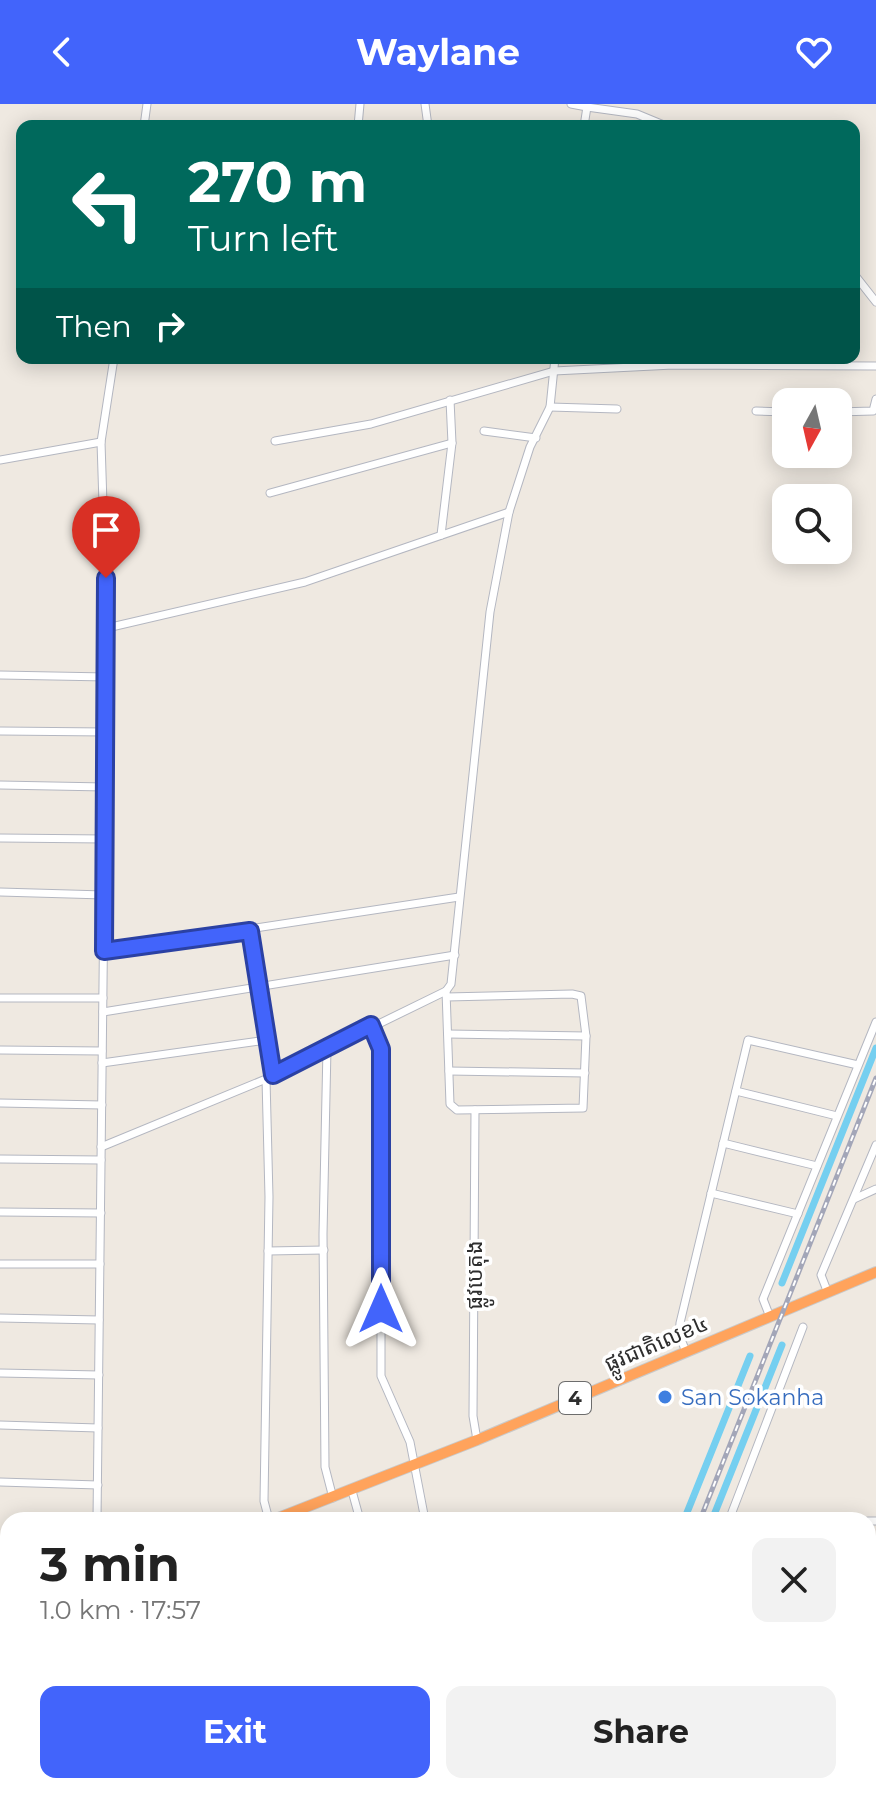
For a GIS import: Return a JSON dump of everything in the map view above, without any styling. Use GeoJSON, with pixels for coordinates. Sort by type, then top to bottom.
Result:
{"type":"FeatureCollection","features":[{"type":"Feature","properties":{"kind":"highway","name":"ផ្លូវជាតិលេខ៤"},"geometry":{"type":"LineString","coordinates":[[294,1512],[477,1440],[876,1272]]}},
{"type":"Feature","properties":{"kind":"street"},"geometry":{"type":"LineString","coordinates":[[571,104],[637,114],[652,120]]}},
{"type":"Feature","properties":{"kind":"street"},"geometry":{"type":"LineString","coordinates":[[860,282],[876,302]]}},
{"type":"Feature","properties":{"kind":"street"},"geometry":{"type":"LineString","coordinates":[[97,1512],[107,677],[101,442],[113,364]]}},
{"type":"Feature","properties":{"kind":"street"},"geometry":{"type":"LineString","coordinates":[[101,1147],[270,1077],[371,1025],[446,994],[579,995],[583,1003],[586,1036],[584,1105],[581,1109],[475,1110],[452,1107],[449,1071],[446,994],[454,976],[459,897],[490,612],[509,512],[550,407],[555,364]]}},
{"type":"Feature","properties":{"kind":"street"},"geometry":{"type":"LineString","coordinates":[[275,441],[371,424],[554,371],[673,365],[876,366]]}},
{"type":"Feature","properties":{"kind":"street"},"geometry":{"type":"LineString","coordinates":[[852,412],[873,411],[876,399]]}},
{"type":"Feature","properties":{"kind":"street"},"geometry":{"type":"LineString","coordinates":[[441,535],[452,443],[450,400]]}},
{"type":"Feature","properties":{"kind":"street"},"geometry":{"type":"LineString","coordinates":[[550,407],[617,409]]}},
{"type":"Feature","properties":{"kind":"street"},"geometry":{"type":"LineString","coordinates":[[756,411],[772,412]]}},
{"type":"Feature","properties":{"kind":"street"},"geometry":{"type":"LineString","coordinates":[[484,431],[536,438]]}},
{"type":"Feature","properties":{"kind":"street"},"geometry":{"type":"LineString","coordinates":[[0,460],[101,442]]}},
{"type":"Feature","properties":{"kind":"street"},"geometry":{"type":"LineString","coordinates":[[270,493],[452,443]]}},
{"type":"Feature","properties":{"kind":"street"},"geometry":{"type":"LineString","coordinates":[[107,628],[305,582],[509,512]]}},
{"type":"Feature","properties":{"kind":"street"},"geometry":{"type":"LineString","coordinates":[[0,675],[107,677]]}},
{"type":"Feature","properties":{"kind":"street"},"geometry":{"type":"LineString","coordinates":[[0,731],[106,732]]}},
{"type":"Feature","properties":{"kind":"street"},"geometry":{"type":"LineString","coordinates":[[0,785],[105,787]]}},
{"type":"Feature","properties":{"kind":"street"},"geometry":{"type":"LineString","coordinates":[[0,838],[105,839]]}},
{"type":"Feature","properties":{"kind":"street"},"geometry":{"type":"LineString","coordinates":[[0,892],[104,895]]}},
{"type":"Feature","properties":{"kind":"street"},"geometry":{"type":"LineString","coordinates":[[104,951],[459,897]]}},
{"type":"Feature","properties":{"kind":"street"},"geometry":{"type":"LineString","coordinates":[[250,931],[270,1077],[264,1501],[268,1512]]}},
{"type":"Feature","properties":{"kind":"street"},"geometry":{"type":"LineString","coordinates":[[103,1012],[455,955]]}},
{"type":"Feature","properties":{"kind":"street"},"geometry":{"type":"LineString","coordinates":[[0,998],[103,998]]}},
{"type":"Feature","properties":{"kind":"street"},"geometry":{"type":"LineString","coordinates":[[770,1317],[763,1299],[876,1022]]}},
{"type":"Feature","properties":{"kind":"street"},"geometry":{"type":"LineString","coordinates":[[371,1025],[381,1049],[381,1376],[410,1442],[424,1512]]}},
{"type":"Feature","properties":{"kind":"street"},"geometry":{"type":"LineString","coordinates":[[448,1034],[586,1036]]}},
{"type":"Feature","properties":{"kind":"street"},"geometry":{"type":"LineString","coordinates":[[102,1063],[267,1040]]}},
{"type":"Feature","properties":{"kind":"street"},"geometry":{"type":"LineString","coordinates":[[686,1352],[679,1334],[680,1323],[748,1040],[858,1065]]}},
{"type":"Feature","properties":{"kind":"street"},"geometry":{"type":"LineString","coordinates":[[327,1048],[325,1467],[333,1498]]}},
{"type":"Feature","properties":{"kind":"street"},"geometry":{"type":"LineString","coordinates":[[0,1050],[102,1051]]}},
{"type":"Feature","properties":{"kind":"street"},"geometry":{"type":"LineString","coordinates":[[449,1071],[585,1073]]}},
{"type":"Feature","properties":{"kind":"street"},"geometry":{"type":"LineString","coordinates":[[736,1091],[837,1116]]}},
{"type":"Feature","properties":{"kind":"street"},"geometry":{"type":"LineString","coordinates":[[0,1103],[102,1105]]}},
{"type":"Feature","properties":{"kind":"street","name":"ផ្លូវបេតុង"},"geometry":{"type":"LineString","coordinates":[[475,1110],[473,1416],[477,1440]]}},
{"type":"Feature","properties":{"kind":"street"},"geometry":{"type":"LineString","coordinates":[[723,1143],[817,1166]]}},
{"type":"Feature","properties":{"kind":"street"},"geometry":{"type":"LineString","coordinates":[[828,1293],[821,1275],[876,1145]]}},
{"type":"Feature","properties":{"kind":"street"},"geometry":{"type":"LineString","coordinates":[[0,1159],[101,1160]]}},
{"type":"Feature","properties":{"kind":"street"},"geometry":{"type":"LineString","coordinates":[[854,1199],[876,1189]]}},
{"type":"Feature","properties":{"kind":"street"},"geometry":{"type":"LineString","coordinates":[[711,1193],[798,1214]]}},
{"type":"Feature","properties":{"kind":"street"},"geometry":{"type":"LineString","coordinates":[[0,1212],[101,1213]]}},
{"type":"Feature","properties":{"kind":"street"},"geometry":{"type":"LineString","coordinates":[[268,1251],[324,1250]]}},
{"type":"Feature","properties":{"kind":"street"},"geometry":{"type":"LineString","coordinates":[[0,1264],[100,1264]]}},
{"type":"Feature","properties":{"kind":"street"},"geometry":{"type":"LineString","coordinates":[[0,1318],[99,1320]]}},
{"type":"Feature","properties":{"kind":"street"},"geometry":{"type":"LineString","coordinates":[[732,1512],[803,1327]]}},
{"type":"Feature","properties":{"kind":"street"},"geometry":{"type":"LineString","coordinates":[[0,1373],[99,1375]]}},
{"type":"Feature","properties":{"kind":"street"},"geometry":{"type":"LineString","coordinates":[[0,1425],[98,1428]]}},
{"type":"Feature","properties":{"kind":"street"},"geometry":{"type":"LineString","coordinates":[[0,1482],[98,1485]]}},
{"type":"Feature","properties":{"kind":"street"},"geometry":{"type":"LineString","coordinates":[[352,1491],[358,1512]]}},
{"type":"Feature","properties":{"kind":"waterway"},"geometry":{"type":"LineString","coordinates":[[782,1283],[876,1048]]}},
{"type":"Feature","properties":{"kind":"waterway"},"geometry":{"type":"LineString","coordinates":[[715,1512],[782,1345]]}},
{"type":"Feature","properties":{"kind":"waterway"},"geometry":{"type":"LineString","coordinates":[[687,1512],[750,1356]]}},
{"type":"Feature","properties":{"kind":"railway"},"geometry":{"type":"LineString","coordinates":[[703,1512],[876,1078]]}},
{"type":"Feature","properties":{"kind":"place","name":"San Sokanha"},"geometry":{"type":"Point","coordinates":[665,1397]}},
{"type":"Feature","properties":{"kind":"route"},"geometry":{"type":"LineString","coordinates":[[106,578],[104,951],[250,931],[273,1075],[371,1025],[381,1049],[381,1309]]}}]}
